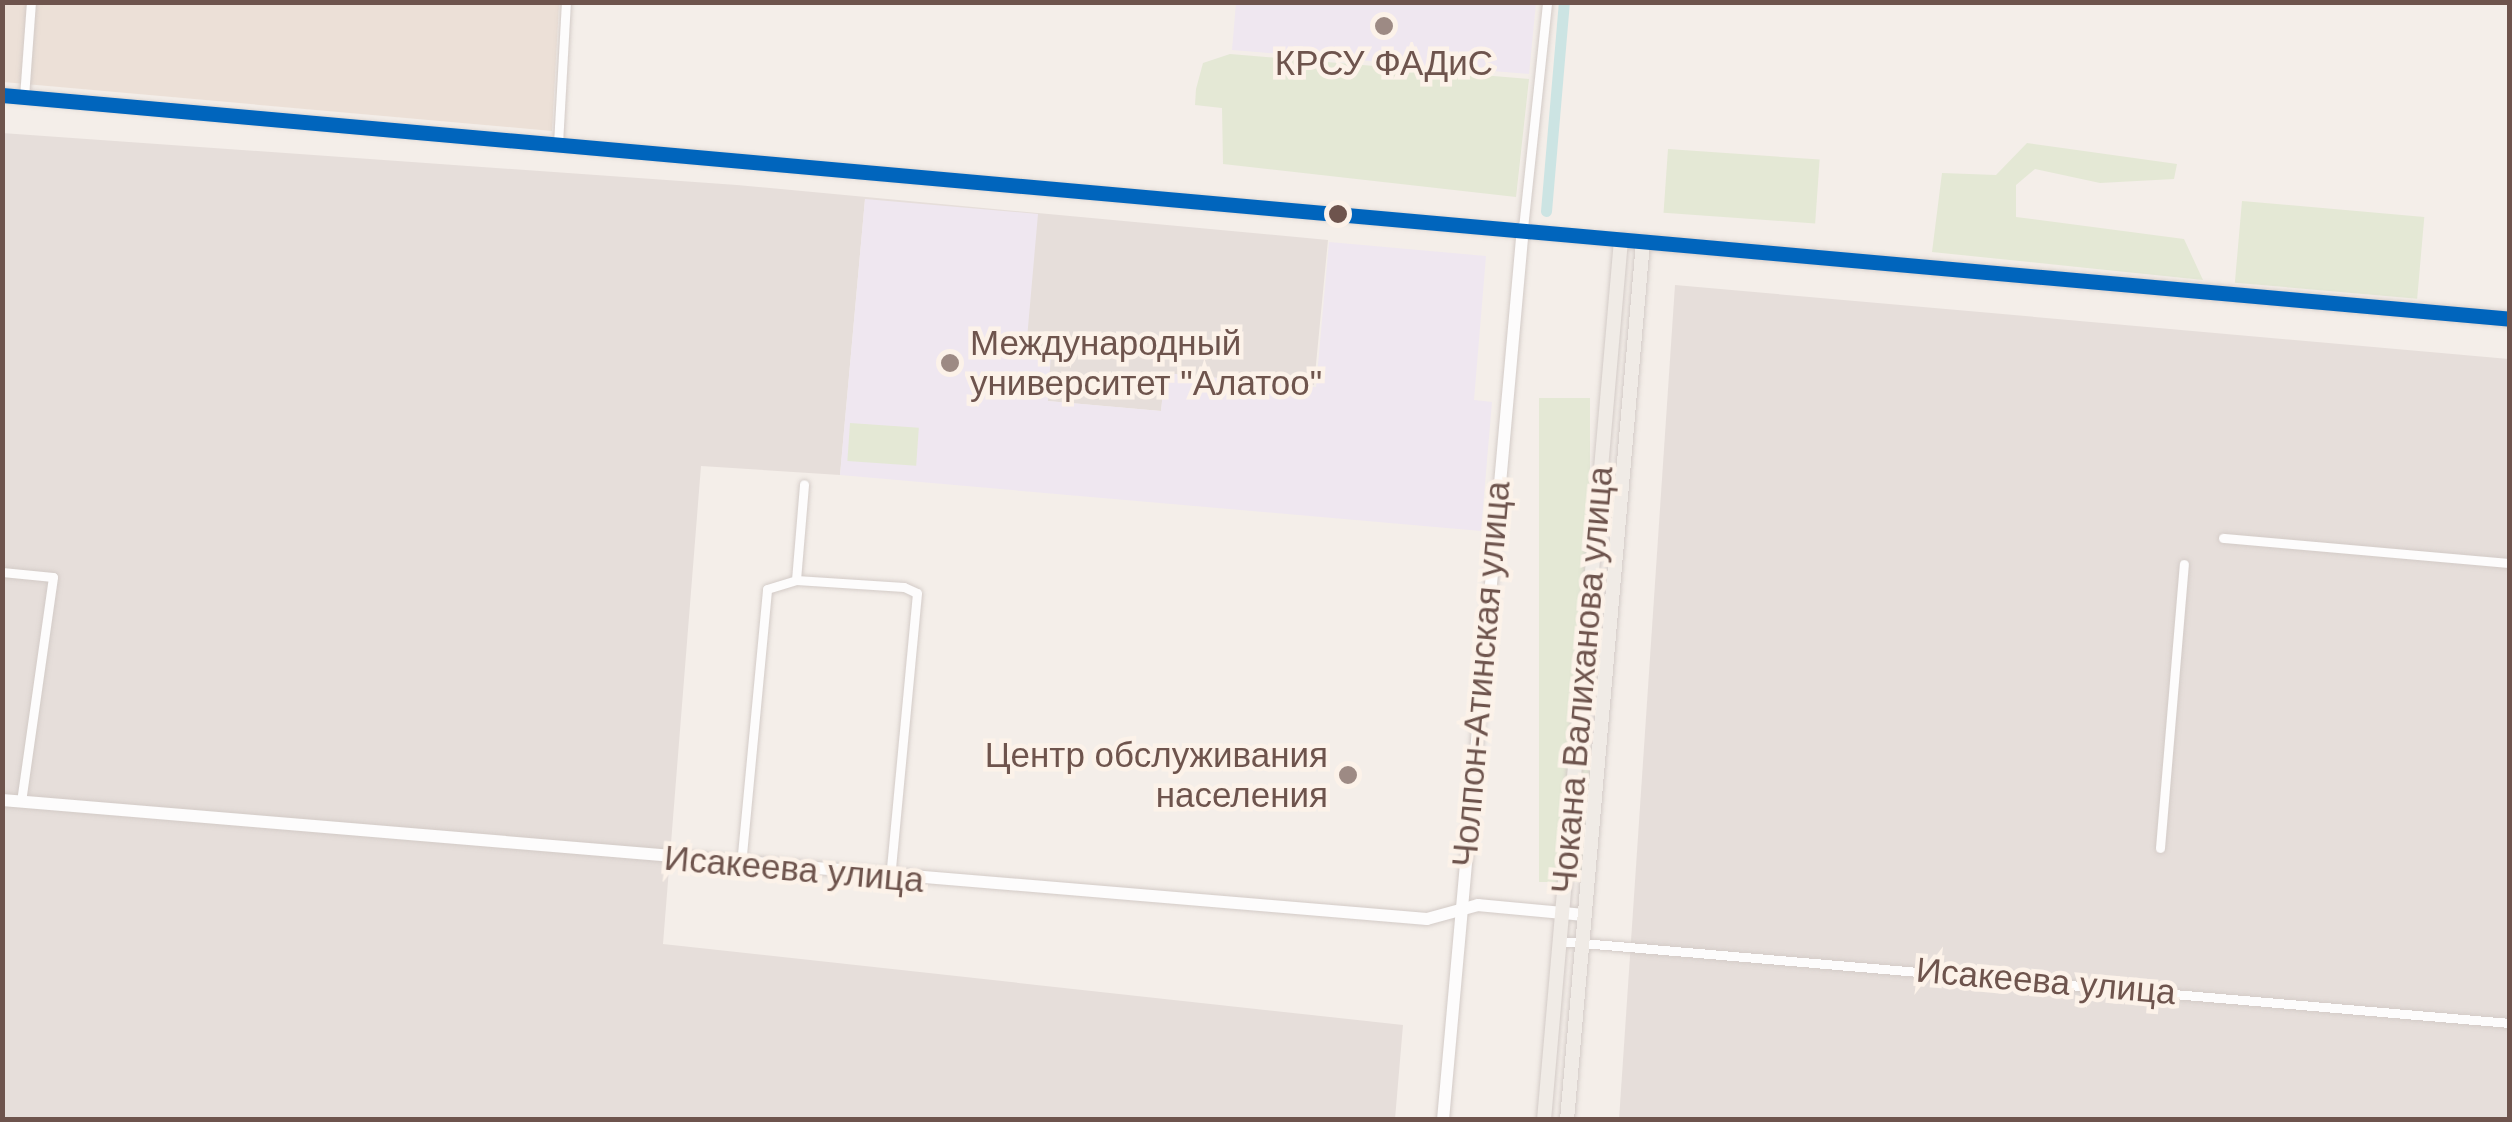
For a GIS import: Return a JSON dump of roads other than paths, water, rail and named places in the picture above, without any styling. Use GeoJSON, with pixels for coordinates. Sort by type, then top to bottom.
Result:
{"type":"FeatureCollection","features":[{"type":"Feature","properties":{"kind":"main road"},"geometry":{"type":"LineString","coordinates":[[1621,240],[2510,319]]}},
{"type":"Feature","properties":{"kind":"main road","name":"Чокана Валиханова улица"},"geometry":{"type":"LineString","coordinates":[[1544,1120],[1621,240]]}},
{"type":"Feature","properties":{"kind":"main road","name":"Чокана Валиханова улица"},"geometry":{"type":"LineString","coordinates":[[1567,1120],[1643,242]]}},
{"type":"Feature","properties":{"kind":"main road"},"geometry":{"type":"LineString","coordinates":[[1587,624],[1607,626]]}},
{"type":"Feature","properties":{"kind":"street"},"geometry":{"type":"LineString","coordinates":[[24,97],[31,2]]}},
{"type":"Feature","properties":{"kind":"street"},"geometry":{"type":"LineString","coordinates":[[558,144],[566,2]]}},
{"type":"Feature","properties":{"kind":"street"},"geometry":{"type":"LineString","coordinates":[[1523,228],[1547,2]]}},
{"type":"Feature","properties":{"kind":"street"},"geometry":{"type":"LineString","coordinates":[[2,95],[1523,228],[1621,240]]}},
{"type":"Feature","properties":{"kind":"street","name":"Чолпон-Атинская улица"},"geometry":{"type":"LineString","coordinates":[[1443,1120],[1458,910],[1523,228]]}},
{"type":"Feature","properties":{"kind":"street"},"geometry":{"type":"LineString","coordinates":[[796,580],[804,484]]}},
{"type":"Feature","properties":{"kind":"street"},"geometry":{"type":"LineString","coordinates":[[2222,538],[2510,563]]}},
{"type":"Feature","properties":{"kind":"street"},"geometry":{"type":"LineString","coordinates":[[2160,848],[2184,564]]}},
{"type":"Feature","properties":{"kind":"street"},"geometry":{"type":"LineString","coordinates":[[2,572],[52,577],[21,802]]}},
{"type":"Feature","properties":{"kind":"street"},"geometry":{"type":"LineString","coordinates":[[741,866],[768,589],[796,580],[917,593],[890,878]]}},
{"type":"Feature","properties":{"kind":"street","name":"Исакеева улица"},"geometry":{"type":"LineString","coordinates":[[2,800],[741,866],[1426,918],[1485,906],[1584,916]]}},
{"type":"Feature","properties":{"kind":"street","name":"Исакеева улица"},"geometry":{"type":"LineString","coordinates":[[1559,941],[2510,1023]]}},
{"type":"Feature","properties":{"kind":"waterway"},"geometry":{"type":"LineString","coordinates":[[1546,211],[1564,2]]}},
{"type":"Feature","properties":{"kind":"place","name":"КРСУ ФАДиС"},"geometry":{"type":"Point","coordinates":[1384,26]}},
{"type":"Feature","properties":{"kind":"place","name":"Международный университет \"Алатоо\""},"geometry":{"type":"Point","coordinates":[950,363]}},
{"type":"Feature","properties":{"kind":"place","name":"Центр обслуживания населения"},"geometry":{"type":"Point","coordinates":[1348,775]}}]}
